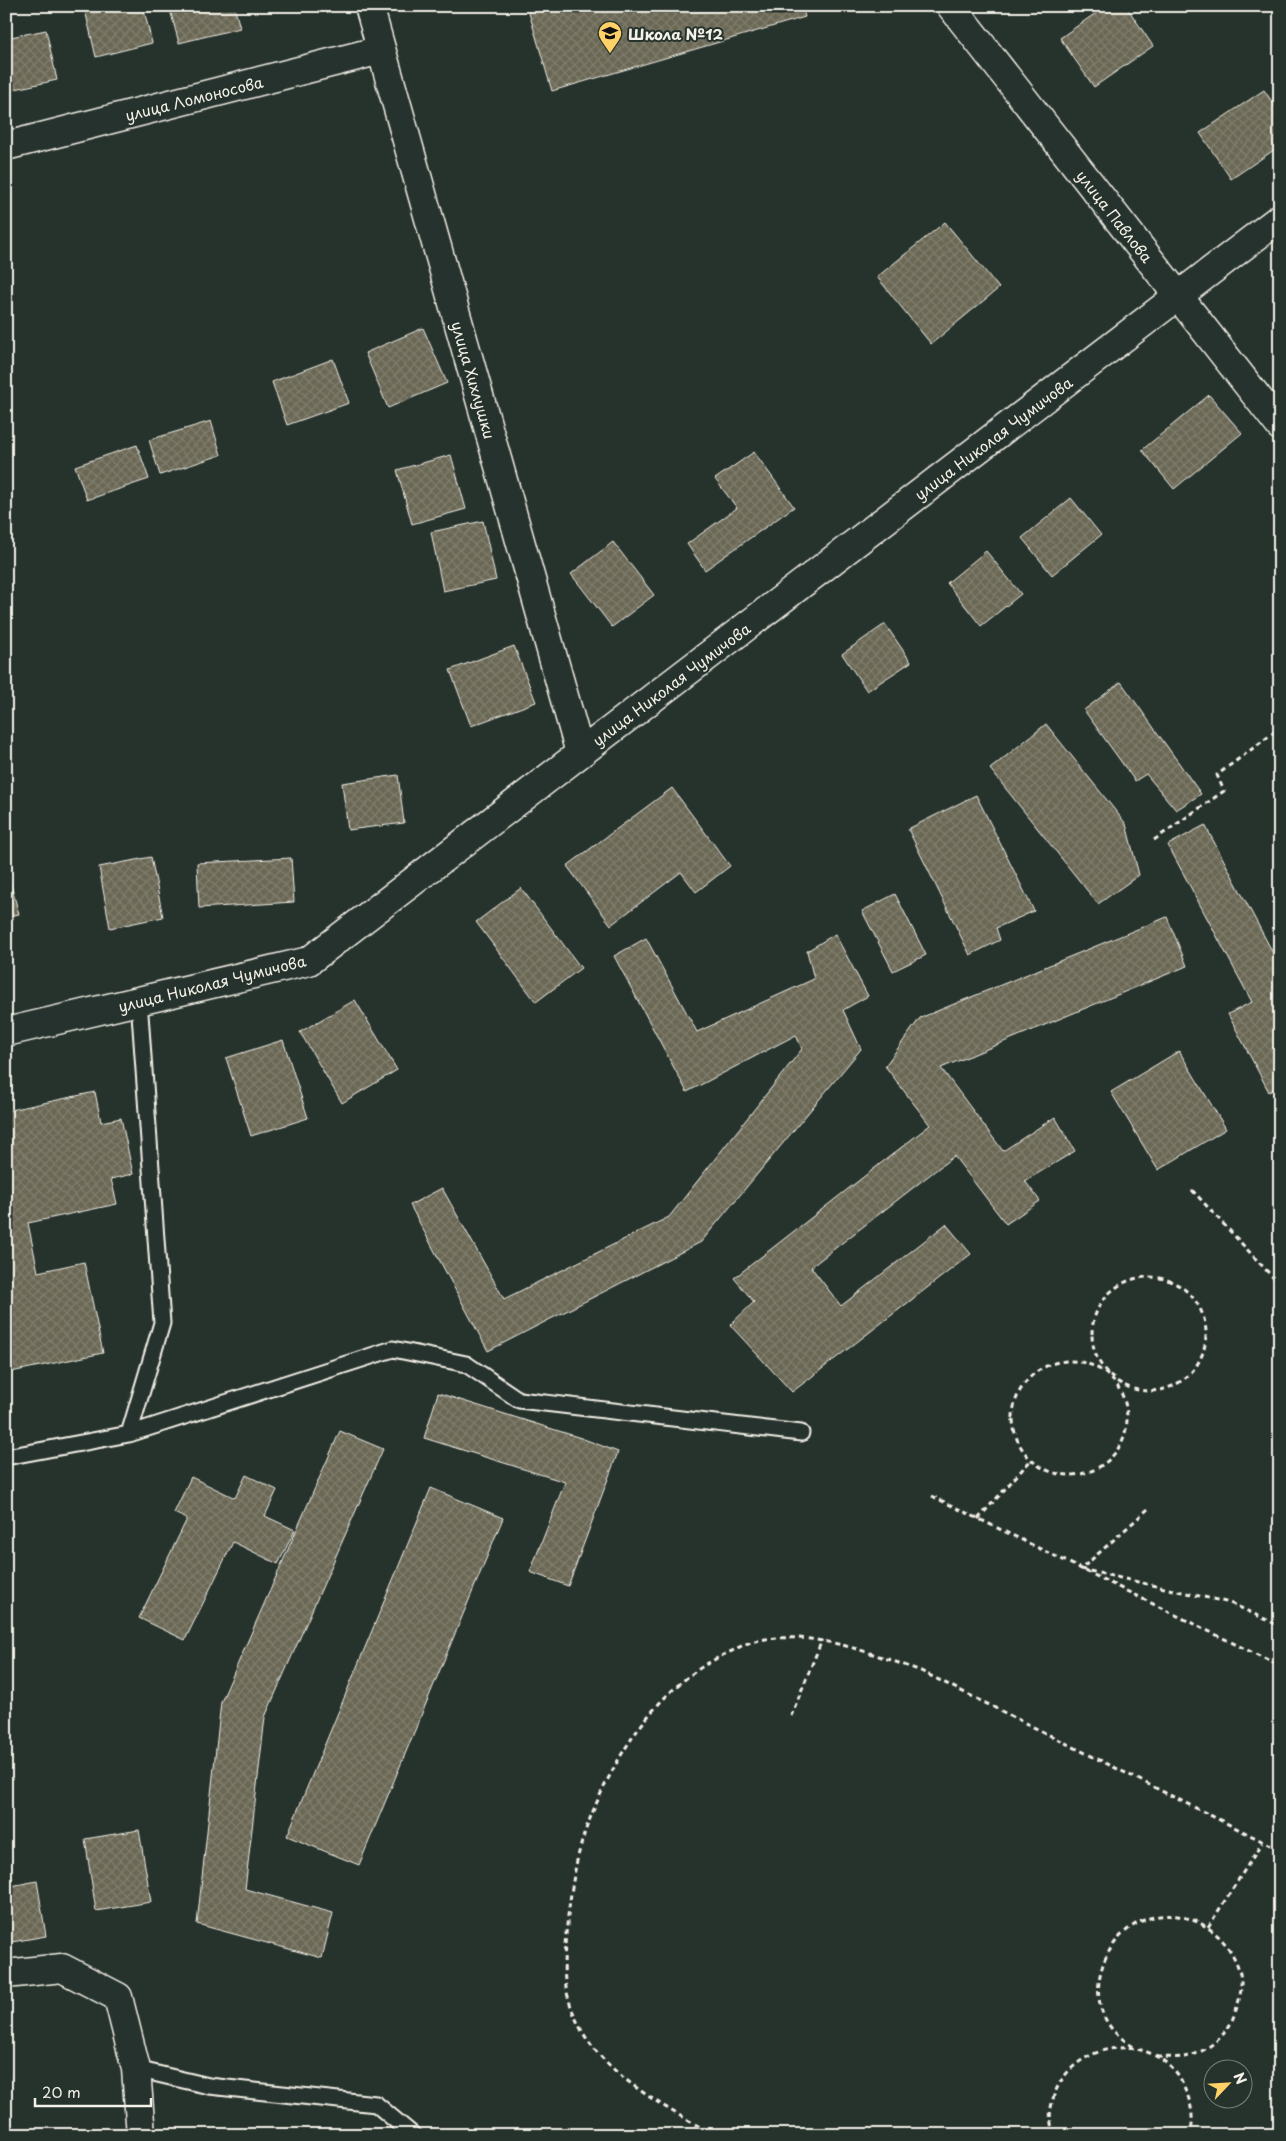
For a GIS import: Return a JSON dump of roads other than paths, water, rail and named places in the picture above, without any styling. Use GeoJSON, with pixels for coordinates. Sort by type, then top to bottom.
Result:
{"type":"FeatureCollection","features":[{"type":"Feature","properties":{"kind":"street","name":"улица Хихлушки"},"geometry":{"type":"LineString","coordinates":[[369,6],[580,753]]}},
{"type":"Feature","properties":{"kind":"street","name":"улица Павлова"},"geometry":{"type":"LineString","coordinates":[[951,6],[1280,426]]}},
{"type":"Feature","properties":{"kind":"street","name":"улица Ломоносова"},"geometry":{"type":"LineString","coordinates":[[6,146],[382,50]]}},
{"type":"Feature","properties":{"kind":"street","name":"улица Николая Чумичова"},"geometry":{"type":"LineString","coordinates":[[6,1032],[310,961],[1280,218]]}},
{"type":"Feature","properties":{"kind":"street"},"geometry":{"type":"LineString","coordinates":[[6,1974],[62,1968],[118,1997],[136,2069],[141,2135]]}},
{"type":"Feature","properties":{"kind":"lane"},"geometry":{"type":"LineString","coordinates":[[129,1434],[162,1323],[139,1000]]}},
{"type":"Feature","properties":{"kind":"lane"},"geometry":{"type":"LineString","coordinates":[[6,1457],[129,1434],[393,1349],[466,1364],[519,1400],[801,1432]]}},
{"type":"Feature","properties":{"kind":"lane"},"geometry":{"type":"LineString","coordinates":[[136,2069],[209,2086],[376,2104],[413,2135]]}},
{"type":"Feature","properties":{"kind":"place","name":"Школа №12"},"geometry":{"type":"Point","coordinates":[610,54]}}]}
